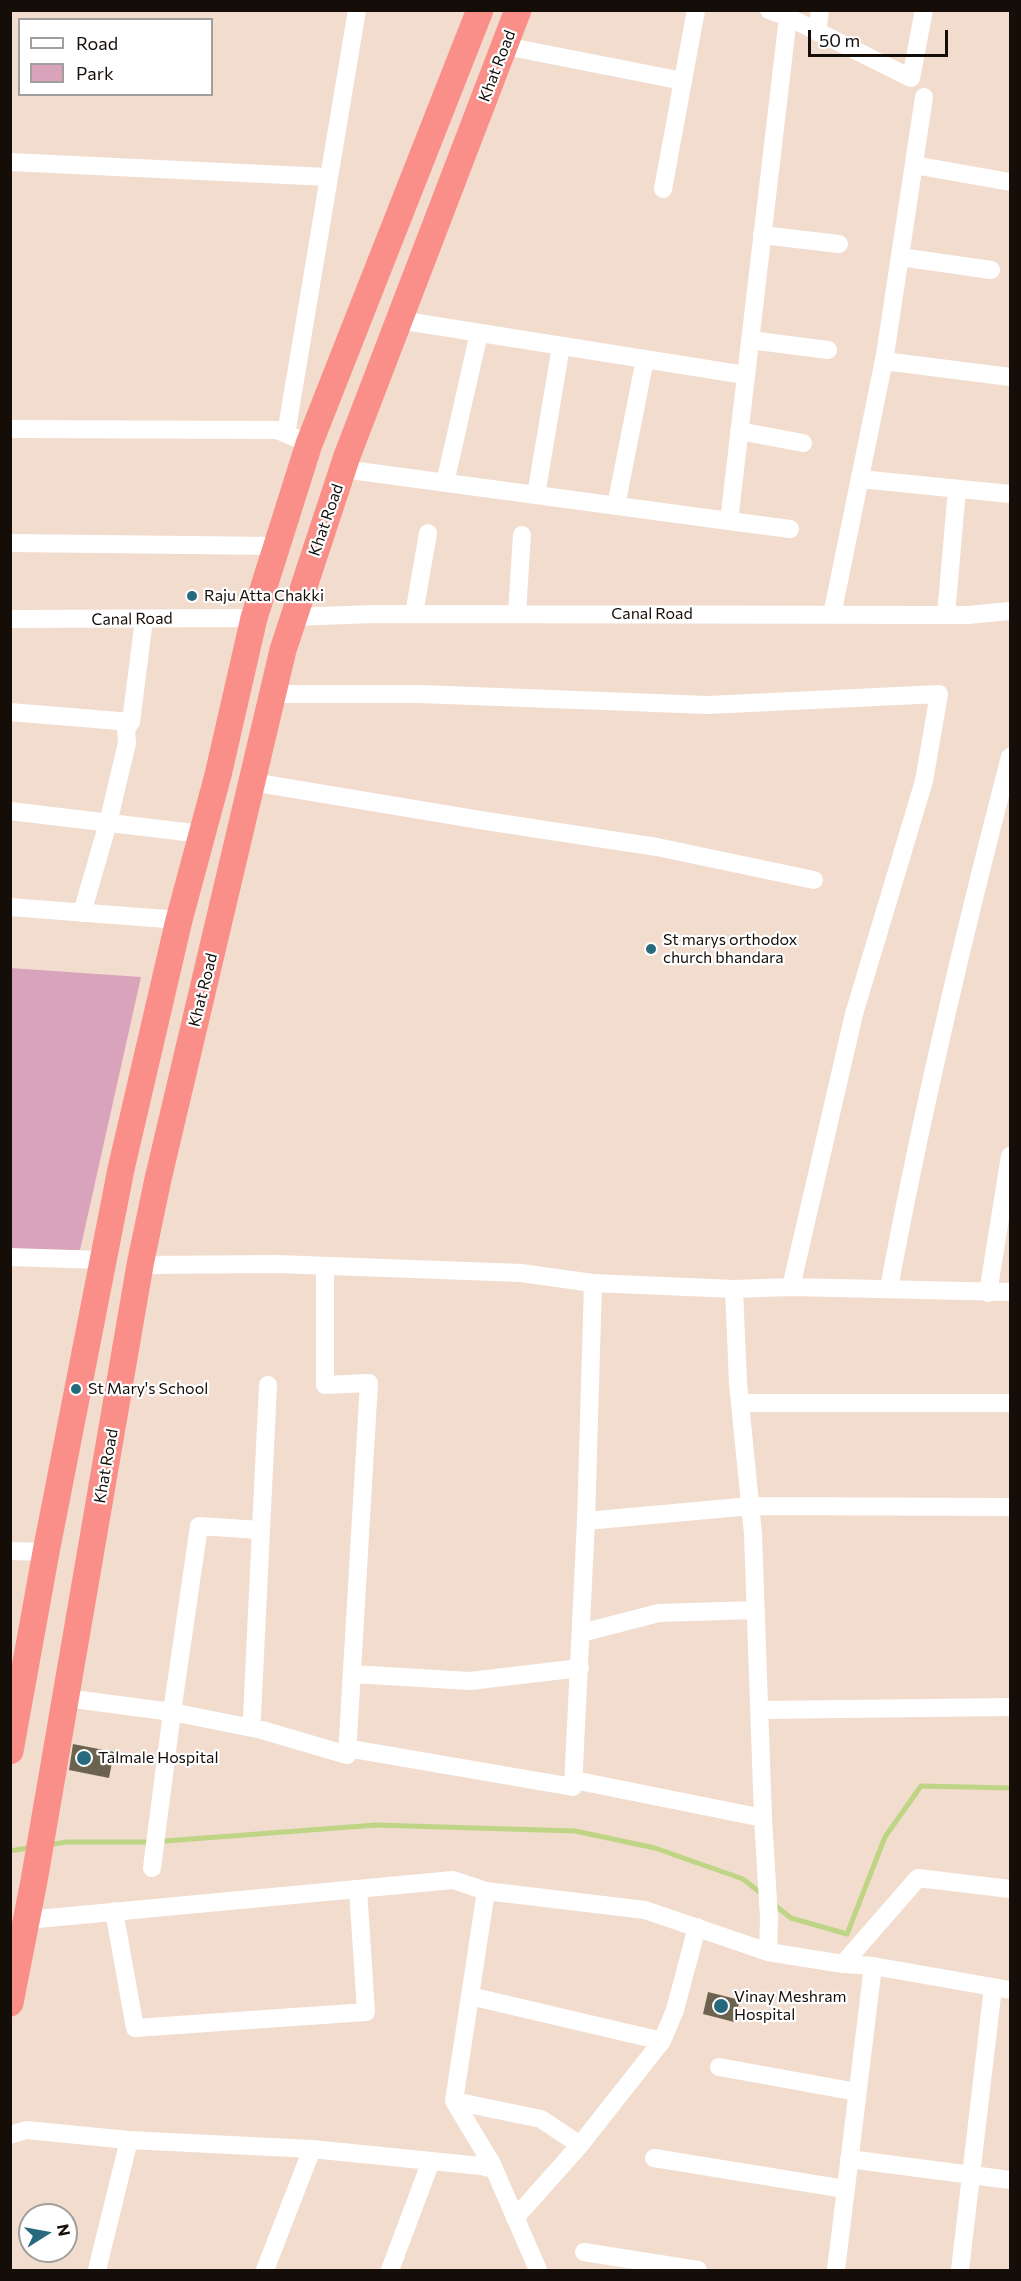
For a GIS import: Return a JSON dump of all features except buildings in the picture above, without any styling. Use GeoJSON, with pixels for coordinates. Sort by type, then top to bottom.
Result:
{"type":"FeatureCollection","features":[{"type":"Feature","properties":{"kind":"highway"},"geometry":{"type":"LineString","coordinates":[[10,1751],[102,1260],[124,1157],[179,920],[254,618],[277,546],[297,439],[480,10]]}},
{"type":"Feature","properties":{"kind":"highway","name":"Khat Road"},"geometry":{"type":"LineString","coordinates":[[10,2003],[34,1881],[140,1265],[158,1179],[273,694],[293,617],[343,469],[518,10]]}},
{"type":"Feature","properties":{"kind":"highway"},"geometry":{"type":"LineString","coordinates":[[254,618],[293,617]]}},
{"type":"Feature","properties":{"kind":"highway"},"geometry":{"type":"LineString","coordinates":[[102,1260],[140,1265]]}},
{"type":"Feature","properties":{"kind":"street"},"geometry":{"type":"LineString","coordinates":[[10,429],[277,430],[297,439],[328,177],[357,10]]}},
{"type":"Feature","properties":{"kind":"street"},"geometry":{"type":"LineString","coordinates":[[663,189],[696,10]]}},
{"type":"Feature","properties":{"kind":"street"},"geometry":{"type":"LineString","coordinates":[[769,10],[788,17],[911,78],[924,10]]}},
{"type":"Feature","properties":{"kind":"street"},"geometry":{"type":"LineString","coordinates":[[817,32],[820,10]]}},
{"type":"Feature","properties":{"kind":"street"},"geometry":{"type":"LineString","coordinates":[[729,521],[788,17]]}},
{"type":"Feature","properties":{"kind":"street"},"geometry":{"type":"LineString","coordinates":[[505,46],[684,81]]}},
{"type":"Feature","properties":{"kind":"street"},"geometry":{"type":"LineString","coordinates":[[832,615],[884,361],[924,97]]}},
{"type":"Feature","properties":{"kind":"street"},"geometry":{"type":"LineString","coordinates":[[10,162],[328,177]]}},
{"type":"Feature","properties":{"kind":"street"},"geometry":{"type":"LineString","coordinates":[[914,165],[1011,182]]}},
{"type":"Feature","properties":{"kind":"street"},"geometry":{"type":"LineString","coordinates":[[762,235],[839,244]]}},
{"type":"Feature","properties":{"kind":"street"},"geometry":{"type":"LineString","coordinates":[[900,257],[991,270]]}},
{"type":"Feature","properties":{"kind":"street"},"geometry":{"type":"LineString","coordinates":[[399,320],[746,375]]}},
{"type":"Feature","properties":{"kind":"street"},"geometry":{"type":"LineString","coordinates":[[445,483],[479,333]]}},
{"type":"Feature","properties":{"kind":"street"},"geometry":{"type":"LineString","coordinates":[[750,340],[828,350]]}},
{"type":"Feature","properties":{"kind":"street"},"geometry":{"type":"LineString","coordinates":[[536,495],[561,346]]}},
{"type":"Feature","properties":{"kind":"street"},"geometry":{"type":"LineString","coordinates":[[616,506],[645,359]]}},
{"type":"Feature","properties":{"kind":"street"},"geometry":{"type":"LineString","coordinates":[[884,361],[1011,377]]}},
{"type":"Feature","properties":{"kind":"street"},"geometry":{"type":"LineString","coordinates":[[739,431],[803,443]]}},
{"type":"Feature","properties":{"kind":"street"},"geometry":{"type":"LineString","coordinates":[[343,469],[790,529]]}},
{"type":"Feature","properties":{"kind":"street"},"geometry":{"type":"LineString","coordinates":[[860,479],[1011,494]]}},
{"type":"Feature","properties":{"kind":"street"},"geometry":{"type":"LineString","coordinates":[[946,615],[957,489]]}},
{"type":"Feature","properties":{"kind":"street"},"geometry":{"type":"LineString","coordinates":[[414,614],[428,533]]}},
{"type":"Feature","properties":{"kind":"street"},"geometry":{"type":"LineString","coordinates":[[517,615],[522,535]]}},
{"type":"Feature","properties":{"kind":"street"},"geometry":{"type":"LineString","coordinates":[[10,543],[277,546]]}},
{"type":"Feature","properties":{"kind":"street","name":"Canal Road"},"geometry":{"type":"LineString","coordinates":[[293,617],[414,614],[946,615],[1011,611]]}},
{"type":"Feature","properties":{"kind":"street","name":"Canal Road"},"geometry":{"type":"LineString","coordinates":[[10,619],[254,618]]}},
{"type":"Feature","properties":{"kind":"street"},"geometry":{"type":"LineString","coordinates":[[82,913],[108,823],[127,743],[126,729],[131,722],[144,619]]}},
{"type":"Feature","properties":{"kind":"street"},"geometry":{"type":"LineString","coordinates":[[273,694],[420,694],[708,705],[939,694],[924,781],[854,1014],[791,1287]]}},
{"type":"Feature","properties":{"kind":"street"},"geometry":{"type":"LineString","coordinates":[[10,711],[131,722]]}},
{"type":"Feature","properties":{"kind":"street"},"geometry":{"type":"LineString","coordinates":[[889,1288],[911,1170],[951,995],[1011,757]]}},
{"type":"Feature","properties":{"kind":"street"},"geometry":{"type":"LineString","coordinates":[[252,782],[657,847],[814,880]]}},
{"type":"Feature","properties":{"kind":"street"},"geometry":{"type":"LineString","coordinates":[[10,811],[202,834]]}},
{"type":"Feature","properties":{"kind":"street"},"geometry":{"type":"LineString","coordinates":[[10,908],[179,920]]}},
{"type":"Feature","properties":{"kind":"street"},"geometry":{"type":"LineString","coordinates":[[988,1293],[1011,1156]]}},
{"type":"Feature","properties":{"kind":"street"},"geometry":{"type":"LineString","coordinates":[[10,1257],[102,1260]]}},
{"type":"Feature","properties":{"kind":"street"},"geometry":{"type":"LineString","coordinates":[[140,1265],[278,1264],[521,1272],[593,1283],[734,1289],[889,1288],[1011,1292]]}},
{"type":"Feature","properties":{"kind":"street"},"geometry":{"type":"LineString","coordinates":[[325,1266],[325,1385],[369,1383],[347,1755]]}},
{"type":"Feature","properties":{"kind":"street"},"geometry":{"type":"LineString","coordinates":[[347,1755],[352,1749],[573,1787],[586,1521],[593,1283]]}},
{"type":"Feature","properties":{"kind":"street"},"geometry":{"type":"LineString","coordinates":[[734,1289],[741,1403],[751,1506],[769,1918],[768,1952]]}},
{"type":"Feature","properties":{"kind":"street"},"geometry":{"type":"LineString","coordinates":[[249,1727],[252,1718],[267,1385]]}},
{"type":"Feature","properties":{"kind":"street"},"geometry":{"type":"LineString","coordinates":[[741,1403],[1011,1403]]}},
{"type":"Feature","properties":{"kind":"street"},"geometry":{"type":"LineString","coordinates":[[586,1521],[751,1506],[1011,1507]]}},
{"type":"Feature","properties":{"kind":"street"},"geometry":{"type":"LineString","coordinates":[[152,1868],[199,1526],[260,1530]]}},
{"type":"Feature","properties":{"kind":"street"},"geometry":{"type":"LineString","coordinates":[[10,1551],[46,1552]]}},
{"type":"Feature","properties":{"kind":"street"},"geometry":{"type":"LineString","coordinates":[[581,1633],[659,1613],[756,1610]]}},
{"type":"Feature","properties":{"kind":"street"},"geometry":{"type":"LineString","coordinates":[[352,1674],[470,1681],[580,1668]]}},
{"type":"Feature","properties":{"kind":"street"},"geometry":{"type":"LineString","coordinates":[[66,1698],[172,1712],[249,1727],[347,1755]]}},
{"type":"Feature","properties":{"kind":"street"},"geometry":{"type":"LineString","coordinates":[[759,1710],[1011,1707]]}},
{"type":"Feature","properties":{"kind":"street"},"geometry":{"type":"LineString","coordinates":[[574,1780],[763,1818]]}},
{"type":"Feature","properties":{"kind":"street"},"geometry":{"type":"LineString","coordinates":[[843,1964],[918,1878],[1011,1889]]}},
{"type":"Feature","properties":{"kind":"street"},"geometry":{"type":"LineString","coordinates":[[27,1920],[453,1880],[486,1891],[645,1910],[768,1952],[843,1964],[873,1966],[1002,1988],[970,2176],[960,2271]]}},
{"type":"Feature","properties":{"kind":"street"},"geometry":{"type":"LineString","coordinates":[[114,1911],[135,2028],[366,2012],[358,1889]]}},
{"type":"Feature","properties":{"kind":"street"},"geometry":{"type":"LineString","coordinates":[[486,1891],[454,2101],[494,2169],[538,2271]]}},
{"type":"Feature","properties":{"kind":"street"},"geometry":{"type":"LineString","coordinates":[[515,2218],[580,2145],[662,2041],[675,2010],[697,1927]]}},
{"type":"Feature","properties":{"kind":"street"},"geometry":{"type":"LineString","coordinates":[[836,2271],[873,1966]]}},
{"type":"Feature","properties":{"kind":"street"},"geometry":{"type":"LineString","coordinates":[[470,1996],[662,2041]]}},
{"type":"Feature","properties":{"kind":"street"},"geometry":{"type":"LineString","coordinates":[[719,2067],[857,2092]]}},
{"type":"Feature","properties":{"kind":"street"},"geometry":{"type":"LineString","coordinates":[[454,2101],[541,2119],[580,2145]]}},
{"type":"Feature","properties":{"kind":"street"},"geometry":{"type":"LineString","coordinates":[[10,2135],[27,2130],[129,2140],[312,2149],[494,2169]]}},
{"type":"Feature","properties":{"kind":"street"},"geometry":{"type":"LineString","coordinates":[[97,2271],[129,2140]]}},
{"type":"Feature","properties":{"kind":"street"},"geometry":{"type":"LineString","coordinates":[[265,2271],[312,2149]]}},
{"type":"Feature","properties":{"kind":"street"},"geometry":{"type":"LineString","coordinates":[[654,2158],[845,2189]]}},
{"type":"Feature","properties":{"kind":"street"},"geometry":{"type":"LineString","coordinates":[[849,2158],[1011,2180]]}},
{"type":"Feature","properties":{"kind":"street"},"geometry":{"type":"LineString","coordinates":[[390,2271],[431,2161]]}},
{"type":"Feature","properties":{"kind":"street"},"geometry":{"type":"LineString","coordinates":[[584,2252],[698,2271]]}},
{"type":"Feature","properties":{"kind":"green space"},"geometry":{"type":"Polygon","coordinates":[[[10,968],[141,977],[80,1250],[11,1250],[10,968]]]}},
{"type":"Feature","properties":{"kind":"waterway"},"geometry":{"type":"LineString","coordinates":[[772,1903],[791,1918],[847,1934],[885,1837],[921,1786],[1010,1788]]}},
{"type":"Feature","properties":{"kind":"waterway"},"geometry":{"type":"LineString","coordinates":[[48,1845],[66,1842],[152,1842],[376,1825],[575,1831],[655,1848],[743,1879],[763,1895]]}},
{"type":"Feature","properties":{"kind":"waterway"},"geometry":{"type":"LineString","coordinates":[[10,1851],[33,1847]]}},
{"type":"Feature","properties":{"kind":"place","name":"Raju Atta Chakki"},"geometry":{"type":"Point","coordinates":[192,596]}},
{"type":"Feature","properties":{"kind":"place","name":"St marys orthodox church bhandara"},"geometry":{"type":"Point","coordinates":[651,949]}},
{"type":"Feature","properties":{"kind":"place","name":"St Mary's School"},"geometry":{"type":"Point","coordinates":[76,1389]}},
{"type":"Feature","properties":{"kind":"place","name":"Talmale Hospital"},"geometry":{"type":"Point","coordinates":[84,1758]}},
{"type":"Feature","properties":{"kind":"place","name":"Vinay Meshram Hospital"},"geometry":{"type":"Point","coordinates":[721,2006]}}]}
